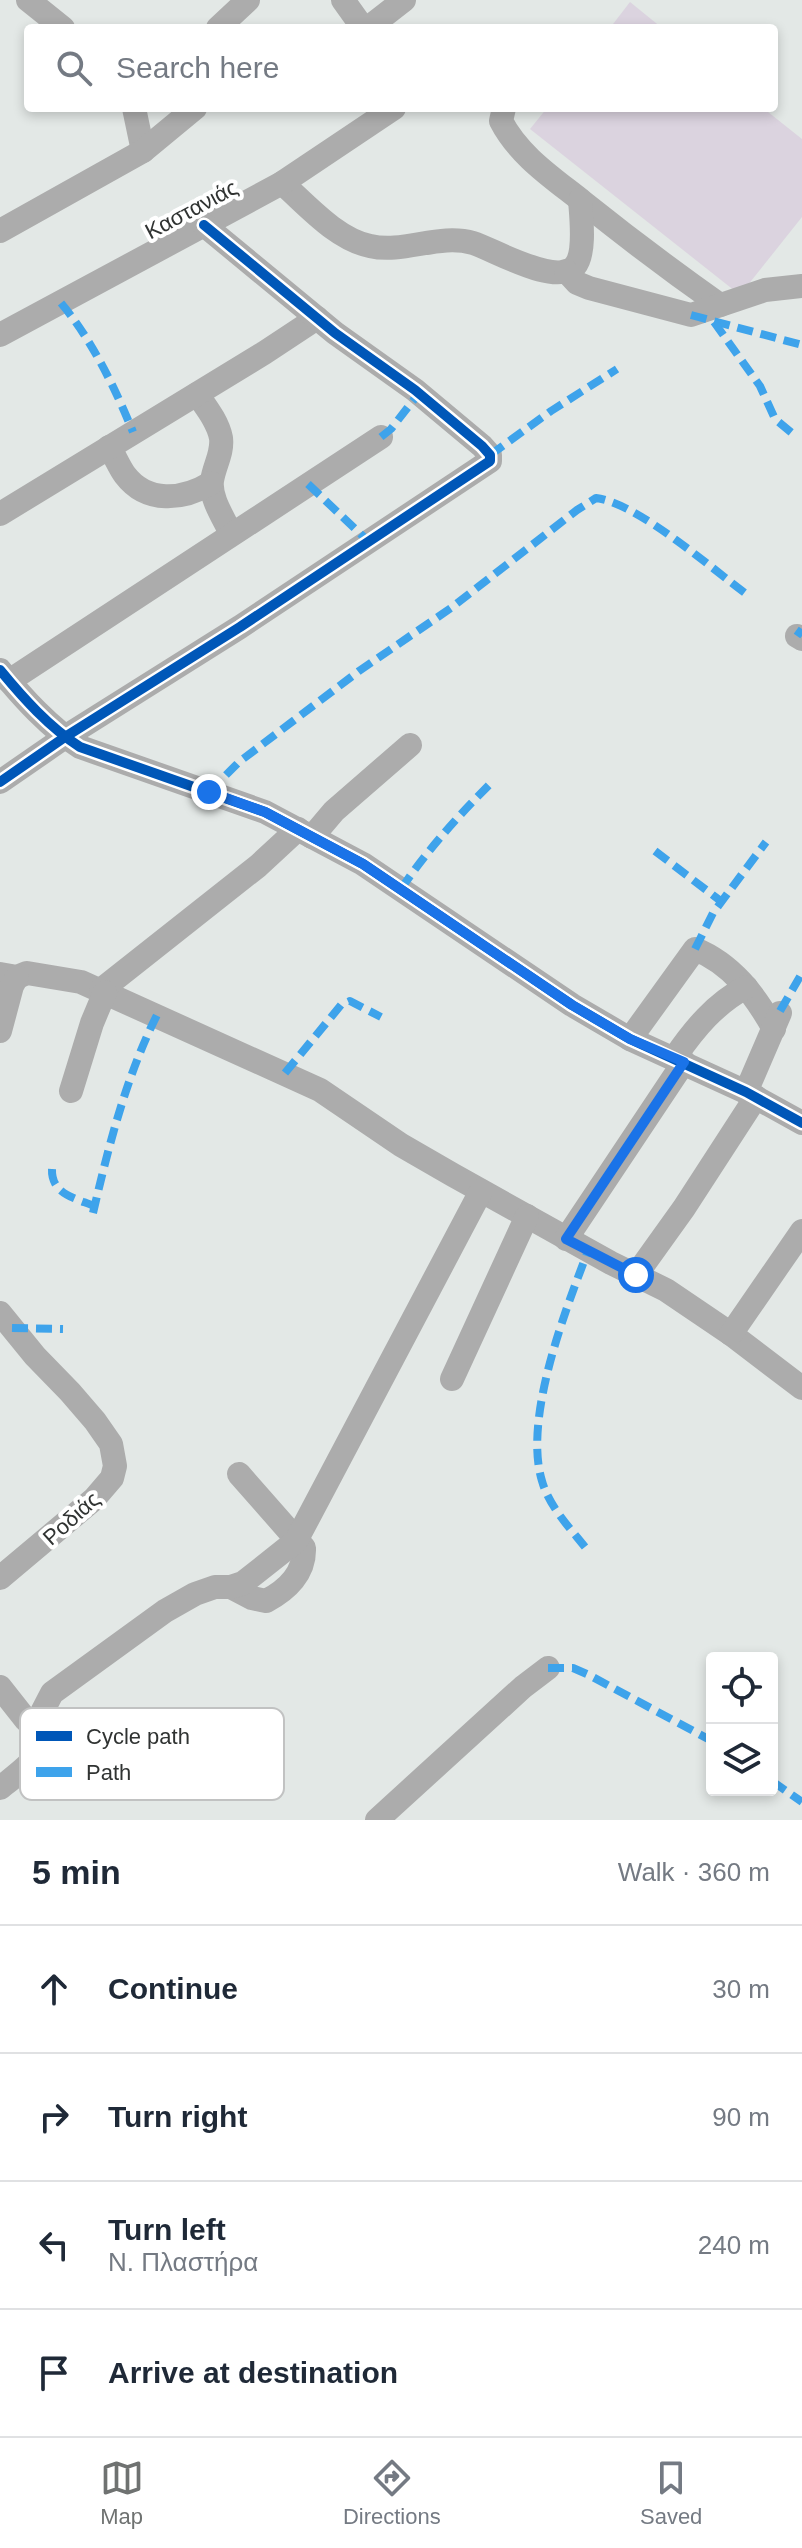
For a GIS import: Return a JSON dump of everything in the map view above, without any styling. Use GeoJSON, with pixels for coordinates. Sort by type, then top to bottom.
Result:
{"type":"FeatureCollection","features":[{"type":"Feature","properties":{"kind":"street"},"geometry":{"type":"LineString","coordinates":[[28,0],[58,15]]}},
{"type":"Feature","properties":{"kind":"street"},"geometry":{"type":"LineString","coordinates":[[222,24],[248,0]]}},
{"type":"Feature","properties":{"kind":"street"},"geometry":{"type":"LineString","coordinates":[[343,0],[363,24]]}},
{"type":"Feature","properties":{"kind":"street"},"geometry":{"type":"LineString","coordinates":[[371,24],[404,0]]}},
{"type":"Feature","properties":{"kind":"street"},"geometry":{"type":"LineString","coordinates":[[135,112],[143,151]]}},
{"type":"Feature","properties":{"kind":"street"},"geometry":{"type":"LineString","coordinates":[[0,231],[143,151],[190,112]]}},
{"type":"Feature","properties":{"kind":"street","name":"Καστανιάς"},"geometry":{"type":"LineString","coordinates":[[0,335],[282,183],[388,112]]}},
{"type":"Feature","properties":{"kind":"street"},"geometry":{"type":"LineString","coordinates":[[503,112],[501,121],[508,136],[541,169],[662,265],[720,305]]}},
{"type":"Feature","properties":{"kind":"street"},"geometry":{"type":"LineString","coordinates":[[282,183],[328,223],[370,246],[390,247],[445,240],[470,242],[538,270],[557,273],[575,266],[579,256],[582,231],[580,200]]}},
{"type":"Feature","properties":{"kind":"street"},"geometry":{"type":"LineString","coordinates":[[0,782],[490,461],[490,455],[482,446],[430,402],[317,318],[204,225]]}},
{"type":"Feature","properties":{"kind":"street"},"geometry":{"type":"LineString","coordinates":[[566,271],[577,283],[589,288],[691,315],[765,290],[802,286]]}},
{"type":"Feature","properties":{"kind":"street"},"geometry":{"type":"LineString","coordinates":[[0,514],[317,318]]}},
{"type":"Feature","properties":{"kind":"street"},"geometry":{"type":"LineString","coordinates":[[197,394],[216,423],[221,439],[211,483],[231,534]]}},
{"type":"Feature","properties":{"kind":"street"},"geometry":{"type":"LineString","coordinates":[[381,437],[4,675],[65,737],[80,747],[265,812],[363,864],[572,1005],[630,1039],[751,1094],[802,1123]]}},
{"type":"Feature","properties":{"kind":"street"},"geometry":{"type":"LineString","coordinates":[[109,447],[125,475],[151,495],[181,496],[199,491],[211,483]]}},
{"type":"Feature","properties":{"kind":"street"},"geometry":{"type":"LineString","coordinates":[[71,1091],[103,991],[258,866],[334,811],[410,745]]}},
{"type":"Feature","properties":{"kind":"street"},"geometry":{"type":"LineString","coordinates":[[630,1039],[695,949],[725,965],[777,1020],[751,1094],[684,1208],[636,1275]]}},
{"type":"Feature","properties":{"kind":"street"},"geometry":{"type":"LineString","coordinates":[[0,1031],[12,986],[9,976],[27,973],[63,978],[103,991],[320,1090],[401,1145],[566,1239],[666,1290],[802,1388]]}},
{"type":"Feature","properties":{"kind":"street"},"geometry":{"type":"LineString","coordinates":[[566,1239],[706,1016],[729,996],[746,987]]}},
{"type":"Feature","properties":{"kind":"street"},"geometry":{"type":"LineString","coordinates":[[43,1708],[52,1693],[165,1611],[195,1594],[243,1583],[296,1541],[481,1191]]}},
{"type":"Feature","properties":{"kind":"street"},"geometry":{"type":"LineString","coordinates":[[452,1379],[527,1216]]}},
{"type":"Feature","properties":{"kind":"street"},"geometry":{"type":"LineString","coordinates":[[731,1334],[802,1231]]}},
{"type":"Feature","properties":{"kind":"street","name":"Ροδιάς"},"geometry":{"type":"LineString","coordinates":[[0,1578],[105,1487],[112,1478],[115,1466],[111,1444],[70,1392],[4,1326]]}},
{"type":"Feature","properties":{"kind":"street"},"geometry":{"type":"LineString","coordinates":[[239,1474],[296,1541]]}},
{"type":"Feature","properties":{"kind":"street"},"geometry":{"type":"LineString","coordinates":[[377,1820],[523,1687],[548,1668]]}},
{"type":"Feature","properties":{"kind":"street"},"geometry":{"type":"LineString","coordinates":[[0,1687],[20,1712]]}},
{"type":"Feature","properties":{"kind":"street"},"geometry":{"type":"LineString","coordinates":[[0,1788],[20,1771]]}},
{"type":"Feature","properties":{"kind":"shaded area"},"geometry":{"type":"Polygon","coordinates":[[[630,2],[657,24],[613,24],[630,2]]]}},
{"type":"Feature","properties":{"kind":"shaded area"},"geometry":{"type":"Polygon","coordinates":[[[544,112],[768,112],[802,139],[802,217],[740,295],[530,129],[544,112]]]}},
{"type":"Feature","properties":{"kind":"marked path"},"geometry":{"type":"LineString","coordinates":[[61,303],[102,365],[133,432]]}},
{"type":"Feature","properties":{"kind":"marked path"},"geometry":{"type":"LineString","coordinates":[[691,315],[802,345]]}},
{"type":"Feature","properties":{"kind":"marked path"},"geometry":{"type":"LineString","coordinates":[[714,322],[760,386],[775,419],[792,433]]}},
{"type":"Feature","properties":{"kind":"marked path"},"geometry":{"type":"LineString","coordinates":[[490,455],[617,369]]}},
{"type":"Feature","properties":{"kind":"marked path"},"geometry":{"type":"LineString","coordinates":[[381,437],[419,393]]}},
{"type":"Feature","properties":{"kind":"marked path"},"geometry":{"type":"LineString","coordinates":[[308,484],[368,541]]}},
{"type":"Feature","properties":{"kind":"marked path"},"geometry":{"type":"LineString","coordinates":[[209,792],[239,762],[596,498],[613,502],[652,523],[745,593]]}},
{"type":"Feature","properties":{"kind":"marked path"},"geometry":{"type":"LineString","coordinates":[[797,636],[802,629]]}},
{"type":"Feature","properties":{"kind":"marked path"},"geometry":{"type":"LineString","coordinates":[[401,889],[444,833],[493,781]]}},
{"type":"Feature","properties":{"kind":"marked path"},"geometry":{"type":"LineString","coordinates":[[695,949],[713,913],[766,842]]}},
{"type":"Feature","properties":{"kind":"marked path"},"geometry":{"type":"LineString","coordinates":[[655,851],[722,902]]}},
{"type":"Feature","properties":{"kind":"marked path"},"geometry":{"type":"LineString","coordinates":[[780,1011],[802,973]]}},
{"type":"Feature","properties":{"kind":"marked path"},"geometry":{"type":"LineString","coordinates":[[285,1073],[341,1005],[350,1001],[381,1017]]}},
{"type":"Feature","properties":{"kind":"marked path"},"geometry":{"type":"LineString","coordinates":[[93,1213],[127,1087],[157,1015]]}},
{"type":"Feature","properties":{"kind":"marked path"},"geometry":{"type":"LineString","coordinates":[[52,1169],[55,1184],[60,1190],[94,1206]]}},
{"type":"Feature","properties":{"kind":"marked path"},"geometry":{"type":"LineString","coordinates":[[585,1547],[549,1499],[538,1456],[538,1427],[549,1365],[588,1251]]}},
{"type":"Feature","properties":{"kind":"marked path"},"geometry":{"type":"LineString","coordinates":[[12,1328],[63,1329]]}},
{"type":"Feature","properties":{"kind":"marked path"},"geometry":{"type":"LineString","coordinates":[[548,1668],[573,1668],[589,1675],[706,1738]]}},
{"type":"Feature","properties":{"kind":"marked path"},"geometry":{"type":"LineString","coordinates":[[778,1785],[802,1802]]}},
{"type":"Feature","properties":{"kind":"cycle path"},"geometry":{"type":"LineString","coordinates":[[0,782],[490,461],[490,455],[482,446],[415,390],[335,333],[204,225]]}},
{"type":"Feature","properties":{"kind":"cycle path"},"geometry":{"type":"LineString","coordinates":[[0,670],[37,712],[80,747],[265,812],[363,864],[572,1005],[630,1039],[746,1092],[802,1123]]}},
{"type":"Feature","properties":{"kind":"route"},"geometry":{"type":"LineString","coordinates":[[209,792],[265,812],[363,864],[572,1005],[630,1039],[684,1062],[566,1239],[636,1275]]}}]}
